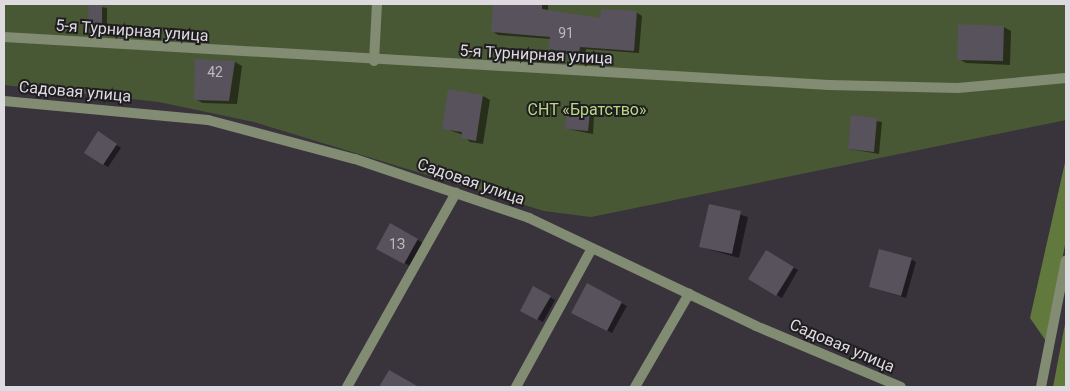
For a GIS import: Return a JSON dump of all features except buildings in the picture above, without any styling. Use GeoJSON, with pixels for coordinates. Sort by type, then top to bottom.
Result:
{"type":"FeatureCollection","features":[{"type":"Feature","properties":{"kind":"street"},"geometry":{"type":"LineString","coordinates":[[374,61],[377,4]]}},
{"type":"Feature","properties":{"kind":"street","name":"5-я Турнирная улица"},"geometry":{"type":"LineString","coordinates":[[4,37],[374,61],[839,85],[958,88],[1066,78]]}},
{"type":"Feature","properties":{"kind":"street","name":"Садовая улица"},"geometry":{"type":"LineString","coordinates":[[4,101],[208,120],[355,159],[529,218],[689,294],[901,387]]}},
{"type":"Feature","properties":{"kind":"street"},"geometry":{"type":"LineString","coordinates":[[347,387],[456,193]]}},
{"type":"Feature","properties":{"kind":"street"},"geometry":{"type":"LineString","coordinates":[[516,387],[592,248]]}},
{"type":"Feature","properties":{"kind":"street"},"geometry":{"type":"LineString","coordinates":[[1041,387],[1066,260]]}},
{"type":"Feature","properties":{"kind":"street"},"geometry":{"type":"LineString","coordinates":[[635,387],[689,294]]}},
{"type":"Feature","properties":{"kind":"green space","name":"СНТ «Братство»"},"geometry":{"type":"Polygon","coordinates":[[[4,4],[1066,4],[1066,120],[591,217],[544,211],[254,122],[159,102],[4,85],[4,4]]]}},
{"type":"Feature","properties":{"kind":"green space"},"geometry":{"type":"Polygon","coordinates":[[[1066,158],[1066,240],[1046,341],[1030,318],[1066,158]]]}},
{"type":"Feature","properties":{"kind":"green space"},"geometry":{"type":"Polygon","coordinates":[[[1066,319],[1066,387],[1053,387],[1066,319]]]}}]}
